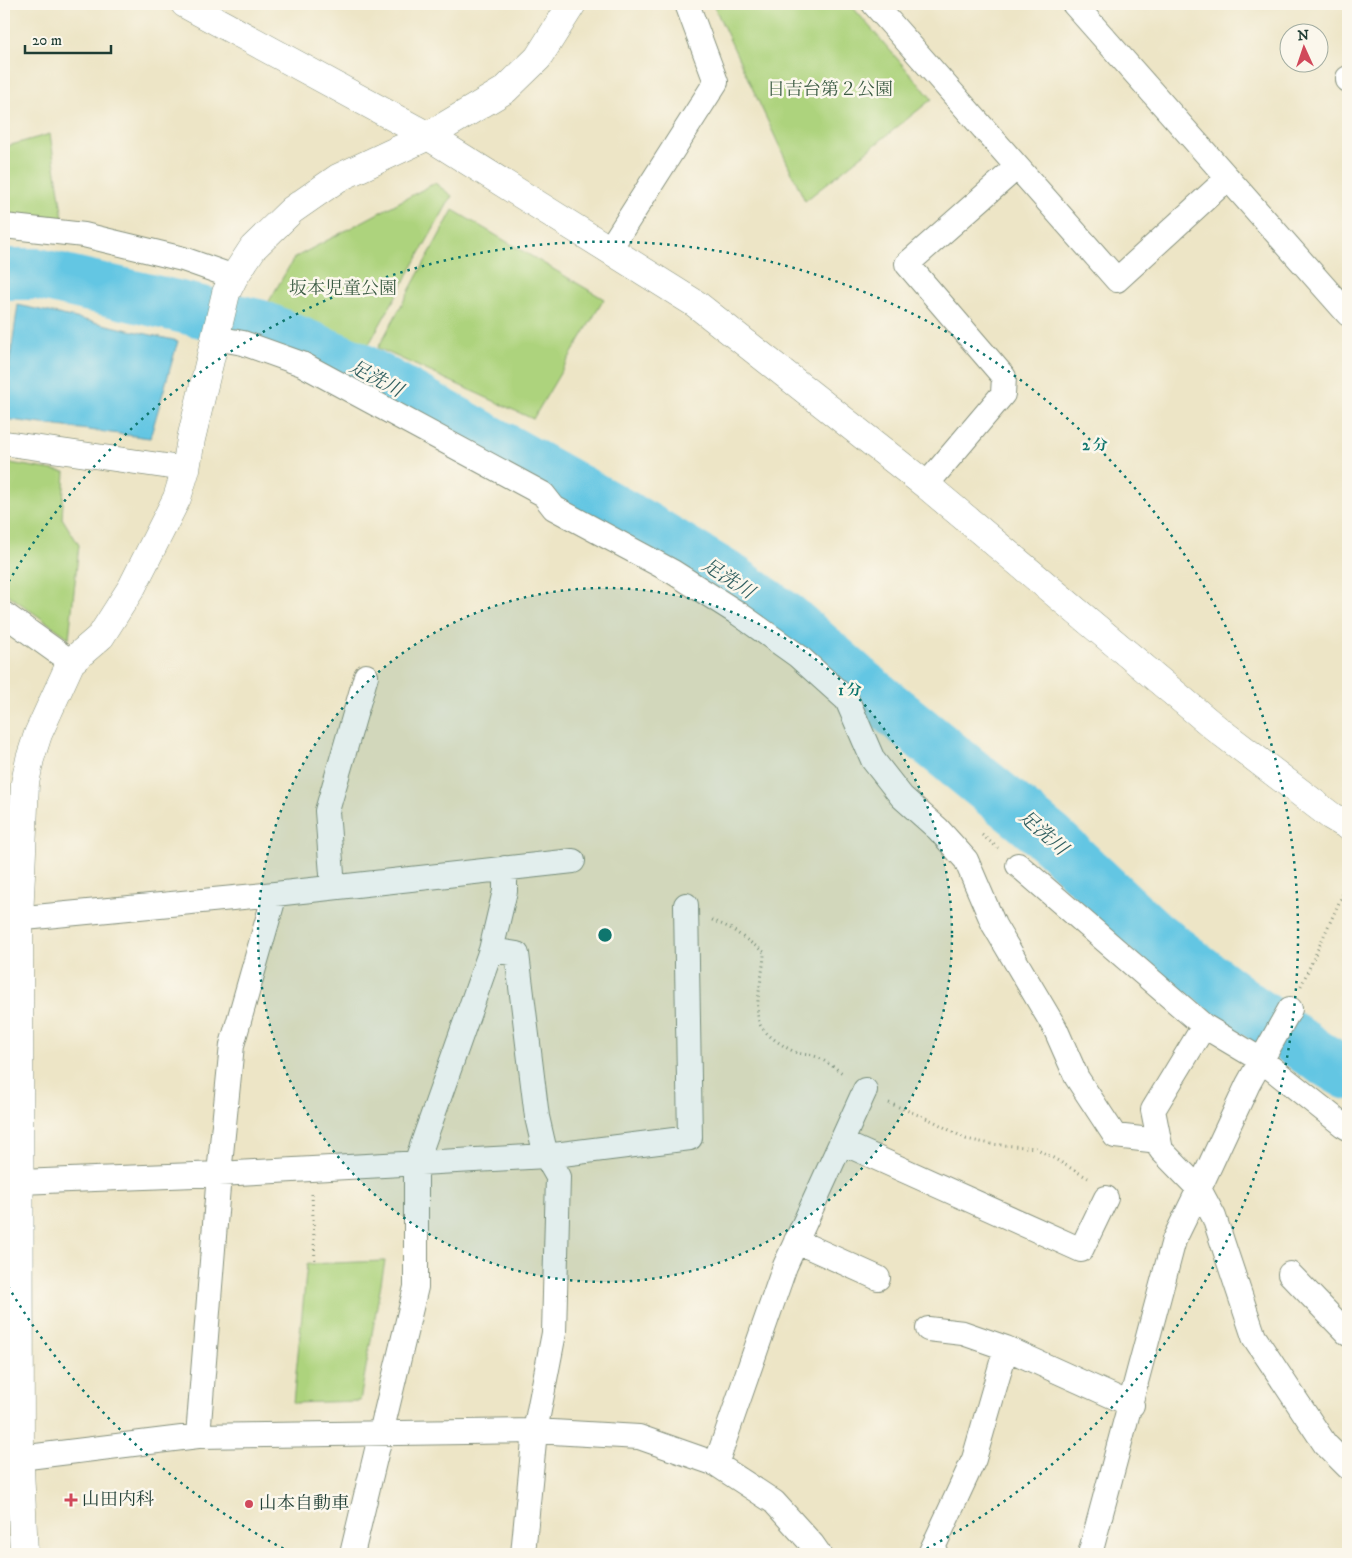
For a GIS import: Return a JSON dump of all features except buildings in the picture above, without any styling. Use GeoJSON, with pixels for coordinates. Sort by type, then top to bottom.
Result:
{"type":"FeatureCollection","features":[{"type":"Feature","properties":{"kind":"street"},"geometry":{"type":"LineString","coordinates":[[185,4],[428,136],[696,304],[926,485],[1216,729],[1331,816],[1348,826]]}},
{"type":"Feature","properties":{"kind":"street"},"geometry":{"type":"LineString","coordinates":[[24,1554],[14,1466],[20,1182],[12,919],[25,783],[38,734],[71,662],[101,636],[132,587],[177,498],[186,469],[191,439],[216,334],[230,285],[253,248],[292,210],[338,178],[428,136],[505,90],[538,58],[572,4]]}},
{"type":"Feature","properties":{"kind":"street"},"geometry":{"type":"LineString","coordinates":[[609,250],[716,82],[688,4]]}},
{"type":"Feature","properties":{"kind":"street"},"geometry":{"type":"LineString","coordinates":[[874,4],[1117,280],[1228,178]]}},
{"type":"Feature","properties":{"kind":"street"},"geometry":{"type":"LineString","coordinates":[[1074,4],[1348,314]]}},
{"type":"Feature","properties":{"kind":"street"},"geometry":{"type":"LineString","coordinates":[[926,485],[1003,394],[1004,377],[907,264],[1017,167]]}},
{"type":"Feature","properties":{"kind":"street"},"geometry":{"type":"LineString","coordinates":[[4,226],[84,235],[183,260],[230,285]]}},
{"type":"Feature","properties":{"kind":"street"},"geometry":{"type":"LineString","coordinates":[[216,334],[302,364],[543,494],[554,508],[672,572],[739,614],[798,656],[847,700],[873,760],[902,796],[938,829],[966,860],[994,925],[1055,1028],[1076,1078],[1115,1136],[1159,1141]]}},
{"type":"Feature","properties":{"kind":"street"},"geometry":{"type":"LineString","coordinates":[[4,443],[186,469]]}},
{"type":"Feature","properties":{"kind":"street"},"geometry":{"type":"LineString","coordinates":[[4,614],[71,662]]}},
{"type":"Feature","properties":{"kind":"street"},"geometry":{"type":"LineString","coordinates":[[332,888],[327,811],[366,676]]}},
{"type":"Feature","properties":{"kind":"street"},"geometry":{"type":"LineString","coordinates":[[12,919],[276,894],[573,861]]}},
{"type":"Feature","properties":{"kind":"street"},"geometry":{"type":"LineString","coordinates":[[1018,865],[1204,1026],[1264,1054],[1342,1125],[1348,1128]]}},
{"type":"Feature","properties":{"kind":"street"},"geometry":{"type":"LineString","coordinates":[[352,1554],[416,1288],[416,1163],[491,950],[505,892],[505,868]]}},
{"type":"Feature","properties":{"kind":"street"},"geometry":{"type":"LineString","coordinates":[[198,1436],[219,1174],[232,1045],[276,894]]}},
{"type":"Feature","properties":{"kind":"street"},"geometry":{"type":"LineString","coordinates":[[20,1182],[219,1174],[546,1156],[690,1138],[686,905]]}},
{"type":"Feature","properties":{"kind":"street"},"geometry":{"type":"LineString","coordinates":[[491,950],[517,954],[537,1117],[546,1156],[558,1178],[554,1333],[535,1431],[524,1554]]}},
{"type":"Feature","properties":{"kind":"street"},"geometry":{"type":"LineString","coordinates":[[1090,1554],[1132,1405],[1174,1240],[1200,1189],[1248,1084],[1290,1009]]}},
{"type":"Feature","properties":{"kind":"street"},"geometry":{"type":"LineString","coordinates":[[1204,1026],[1153,1110],[1161,1150],[1200,1189],[1214,1217],[1254,1337],[1325,1444],[1348,1467]]}},
{"type":"Feature","properties":{"kind":"street"},"geometry":{"type":"LineString","coordinates":[[716,1464],[785,1266],[865,1090]]}},
{"type":"Feature","properties":{"kind":"street"},"geometry":{"type":"LineString","coordinates":[[841,1142],[1081,1250],[1106,1198]]}},
{"type":"Feature","properties":{"kind":"street"},"geometry":{"type":"LineString","coordinates":[[796,1241],[878,1278]]}},
{"type":"Feature","properties":{"kind":"street"},"geometry":{"type":"LineString","coordinates":[[1290,1274],[1348,1334]]}},
{"type":"Feature","properties":{"kind":"street"},"geometry":{"type":"LineString","coordinates":[[928,1328],[963,1333],[1006,1348],[1132,1405]]}},
{"type":"Feature","properties":{"kind":"street"},"geometry":{"type":"LineString","coordinates":[[930,1554],[974,1459],[1006,1348]]}},
{"type":"Feature","properties":{"kind":"street"},"geometry":{"type":"LineString","coordinates":[[14,1466],[198,1436],[535,1431],[639,1438],[716,1464],[774,1502],[819,1554]]}},
{"type":"Feature","properties":{"kind":"path"},"geometry":{"type":"LineString","coordinates":[[981,834],[1018,865]]}},
{"type":"Feature","properties":{"kind":"path"},"geometry":{"type":"LineString","coordinates":[[1290,1009],[1348,883]]}},
{"type":"Feature","properties":{"kind":"path"},"geometry":{"type":"LineString","coordinates":[[310,1169],[315,1263]]}},
{"type":"Feature","properties":{"kind":"green space","name":"日吉台第２公園"},"geometry":{"type":"Polygon","coordinates":[[[713,4],[850,4],[932,99],[805,201],[713,4]]]}},
{"type":"Feature","properties":{"kind":"green space"},"geometry":{"type":"Polygon","coordinates":[[[50,134],[63,218],[4,214],[4,147],[50,134]]]}},
{"type":"Feature","properties":{"kind":"green space","name":"坂本児童公園"},"geometry":{"type":"Polygon","coordinates":[[[435,183],[452,196],[364,353],[264,310],[294,258],[435,183]]]}},
{"type":"Feature","properties":{"kind":"green space"},"geometry":{"type":"Polygon","coordinates":[[[453,210],[604,299],[533,419],[378,348],[453,210]]]}},
{"type":"Feature","properties":{"kind":"green space"},"geometry":{"type":"Polygon","coordinates":[[[4,462],[65,472],[62,518],[79,545],[69,638],[4,592],[4,462]]]}},
{"type":"Feature","properties":{"kind":"green space"},"geometry":{"type":"Polygon","coordinates":[[[385,1261],[360,1401],[293,1403],[307,1264],[385,1261]]]}},
{"type":"Feature","properties":{"kind":"water"},"geometry":{"type":"Polygon","coordinates":[[[18,305],[178,341],[150,438],[4,419],[4,401],[18,305]]]}},
{"type":"Feature","properties":{"kind":"waterway","name":"足洗川"},"geometry":{"type":"LineString","coordinates":[[4,274],[38,274],[258,325],[355,366],[646,528],[732,580],[787,619],[863,686],[1051,839],[1153,935],[1246,1006],[1316,1055],[1348,1074]]}},
{"type":"Feature","properties":{"kind":"place","name":"山田内科"},"geometry":{"type":"Point","coordinates":[71,1500]}},
{"type":"Feature","properties":{"kind":"place","name":"山本自動車"},"geometry":{"type":"Point","coordinates":[249,1504]}}]}
